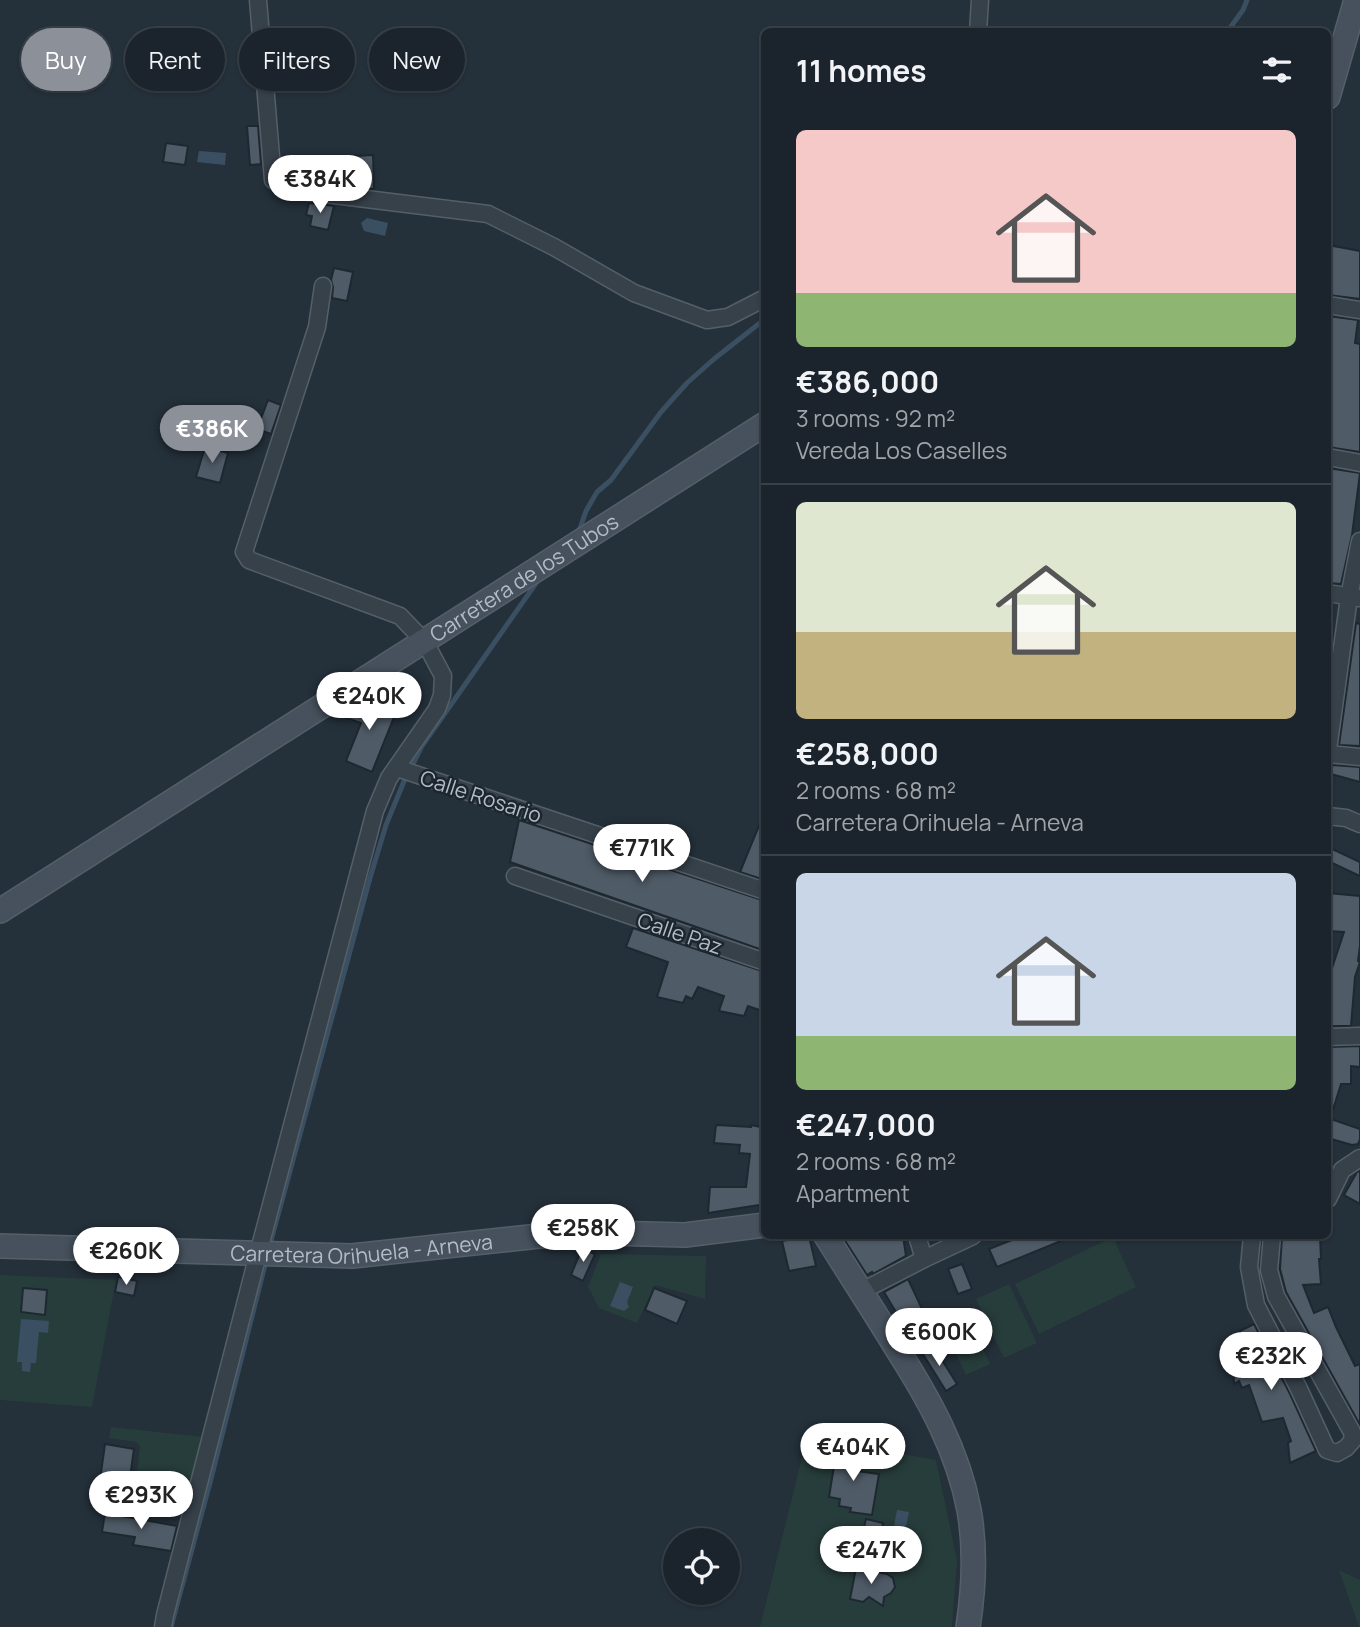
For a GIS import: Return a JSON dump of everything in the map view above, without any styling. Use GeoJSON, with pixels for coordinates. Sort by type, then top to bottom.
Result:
{"type":"FeatureCollection","features":[{"type":"Feature","properties":{"kind":"main road"},"geometry":{"type":"LineString","coordinates":[[1331,79],[1334,61],[1356,0]]}},
{"type":"Feature","properties":{"kind":"main road","name":"Carretera de los Tubos"},"geometry":{"type":"LineString","coordinates":[[0,911],[761,427]]}},
{"type":"Feature","properties":{"kind":"main road","name":"Carretera Orihuela - Arneva"},"geometry":{"type":"LineString","coordinates":[[0,1247],[352,1256],[539,1236],[606,1233],[685,1235],[761,1226]]}},
{"type":"Feature","properties":{"kind":"main road"},"geometry":{"type":"LineString","coordinates":[[828,1239],[924,1391],[958,1466],[969,1511],[974,1571],[968,1627]]}},
{"type":"Feature","properties":{"kind":"street"},"geometry":{"type":"LineString","coordinates":[[258,0],[273,180],[293,190],[488,214],[554,247],[634,293],[706,320],[728,317],[761,300]]}},
{"type":"Feature","properties":{"kind":"street"},"geometry":{"type":"LineString","coordinates":[[978,28],[980,0]]}},
{"type":"Feature","properties":{"kind":"street"},"geometry":{"type":"LineString","coordinates":[[163,1627],[264,1254],[376,811],[389,778],[437,709],[442,695],[443,676],[425,642],[400,616],[249,560],[244,552],[317,327],[323,286]]}},
{"type":"Feature","properties":{"kind":"street"},"geometry":{"type":"LineString","coordinates":[[1331,305],[1360,310]]}},
{"type":"Feature","properties":{"kind":"street"},"geometry":{"type":"LineString","coordinates":[[1331,458],[1360,463]]}},
{"type":"Feature","properties":{"kind":"street"},"geometry":{"type":"LineString","coordinates":[[1331,735],[1355,598],[1360,541]]}},
{"type":"Feature","properties":{"kind":"street"},"geometry":{"type":"LineString","coordinates":[[1331,594],[1355,598]]}},
{"type":"Feature","properties":{"kind":"street"},"geometry":{"type":"LineString","coordinates":[[1331,752],[1360,757]]}},
{"type":"Feature","properties":{"kind":"street","name":"Calle Rosario"},"geometry":{"type":"LineString","coordinates":[[397,768],[761,890]]}},
{"type":"Feature","properties":{"kind":"street"},"geometry":{"type":"LineString","coordinates":[[1331,816],[1346,818],[1360,824]]}},
{"type":"Feature","properties":{"kind":"street","name":"Calle Paz"},"geometry":{"type":"LineString","coordinates":[[515,876],[761,961]]}},
{"type":"Feature","properties":{"kind":"street"},"geometry":{"type":"LineString","coordinates":[[1331,1037],[1360,1036]]}},
{"type":"Feature","properties":{"kind":"street"},"geometry":{"type":"LineString","coordinates":[[1331,1193],[1342,1170],[1360,1158]]}},
{"type":"Feature","properties":{"kind":"street"},"geometry":{"type":"LineString","coordinates":[[918,1239],[924,1259]]}},
{"type":"Feature","properties":{"kind":"street"},"geometry":{"type":"LineString","coordinates":[[862,1291],[967,1239]]}},
{"type":"Feature","properties":{"kind":"street"},"geometry":{"type":"LineString","coordinates":[[1252,1239],[1249,1267],[1256,1305],[1327,1450],[1337,1453],[1353,1440],[1352,1432],[1276,1296],[1269,1270],[1272,1239]]}},
{"type":"Feature","properties":{"kind":"green space"},"geometry":{"type":"Polygon","coordinates":[[[1109,1239],[1114,1239],[1136,1287],[1039,1334],[1015,1284],[1109,1239]]]}},
{"type":"Feature","properties":{"kind":"green space"},"geometry":{"type":"Polygon","coordinates":[[[601,1254],[706,1256],[705,1299],[655,1285],[637,1323],[599,1308],[588,1287],[601,1254]]]}},
{"type":"Feature","properties":{"kind":"green space"},"geometry":{"type":"Polygon","coordinates":[[[0,1275],[116,1280],[92,1407],[0,1400],[0,1275]]]}},
{"type":"Feature","properties":{"kind":"green space"},"geometry":{"type":"Polygon","coordinates":[[[1009,1284],[1037,1343],[1004,1358],[976,1299],[1009,1284]]]}},
{"type":"Feature","properties":{"kind":"green space"},"geometry":{"type":"Polygon","coordinates":[[[964,1311],[990,1364],[966,1375],[941,1322],[964,1311]]]}},
{"type":"Feature","properties":{"kind":"green space"},"geometry":{"type":"Polygon","coordinates":[[[111,1427],[204,1437],[186,1506],[134,1496],[140,1446],[136,1442],[109,1438],[111,1427]]]}},
{"type":"Feature","properties":{"kind":"green space"},"geometry":{"type":"Polygon","coordinates":[[[807,1437],[936,1460],[957,1560],[952,1627],[760,1627],[807,1437]]]}},
{"type":"Feature","properties":{"kind":"green space"},"geometry":{"type":"Polygon","coordinates":[[[1339,1570],[1360,1580],[1360,1627],[1359,1627],[1339,1570]]]}},
{"type":"Feature","properties":{"kind":"water"},"geometry":{"type":"Polygon","coordinates":[[[199,151],[226,153],[225,165],[197,162],[199,151]]]}},
{"type":"Feature","properties":{"kind":"water"},"geometry":{"type":"Polygon","coordinates":[[[367,218],[388,223],[385,236],[364,231],[361,223],[367,218]]]}},
{"type":"Feature","properties":{"kind":"water"},"geometry":{"type":"Polygon","coordinates":[[[620,1282],[633,1287],[627,1302],[629,1307],[624,1311],[610,1306],[620,1282]]]}},
{"type":"Feature","properties":{"kind":"water"},"geometry":{"type":"Polygon","coordinates":[[[21,1319],[49,1321],[48,1333],[39,1332],[36,1363],[31,1363],[30,1372],[22,1371],[22,1362],[17,1362],[21,1319]]]}},
{"type":"Feature","properties":{"kind":"water"},"geometry":{"type":"Polygon","coordinates":[[[897,1510],[909,1512],[904,1536],[890,1531],[894,1526],[897,1510]]]}},
{"type":"Feature","properties":{"kind":"building"},"geometry":{"type":"Polygon","coordinates":[[[247,126],[258,126],[261,164],[250,165],[247,126]]]}},
{"type":"Feature","properties":{"kind":"building"},"geometry":{"type":"Polygon","coordinates":[[[166,143],[188,146],[185,165],[163,162],[166,143]]]}},
{"type":"Feature","properties":{"kind":"building"},"geometry":{"type":"Polygon","coordinates":[[[373,155],[374,189],[354,187],[354,156],[373,155]]]}},
{"type":"Feature","properties":{"kind":"building"},"geometry":{"type":"Polygon","coordinates":[[[305,158],[306,181],[296,180],[283,173],[282,160],[305,158]]]}},
{"type":"Feature","properties":{"kind":"building"},"geometry":{"type":"Polygon","coordinates":[[[309,203],[334,206],[328,230],[310,226],[312,216],[306,215],[309,203]]]}},
{"type":"Feature","properties":{"kind":"building"},"geometry":{"type":"Polygon","coordinates":[[[1331,246],[1360,251],[1360,299],[1331,295],[1331,246]]]}},
{"type":"Feature","properties":{"kind":"building"},"geometry":{"type":"Polygon","coordinates":[[[334,268],[353,272],[347,301],[332,298],[331,280],[334,268]]]}},
{"type":"Feature","properties":{"kind":"building"},"geometry":{"type":"Polygon","coordinates":[[[1331,316],[1358,320],[1355,343],[1360,344],[1360,452],[1331,447],[1331,316]]]}},
{"type":"Feature","properties":{"kind":"building"},"geometry":{"type":"Polygon","coordinates":[[[268,400],[281,405],[271,434],[257,429],[268,400]]]}},
{"type":"Feature","properties":{"kind":"building"},"geometry":{"type":"Polygon","coordinates":[[[205,447],[228,453],[220,483],[196,477],[205,447]]]}},
{"type":"Feature","properties":{"kind":"building"},"geometry":{"type":"Polygon","coordinates":[[[1331,468],[1360,473],[1352,535],[1341,584],[1331,583],[1331,468]]]}},
{"type":"Feature","properties":{"kind":"building"},"geometry":{"type":"Polygon","coordinates":[[[1356,623],[1360,624],[1360,746],[1339,745],[1356,623]]]}},
{"type":"Feature","properties":{"kind":"building"},"geometry":{"type":"Polygon","coordinates":[[[361,698],[396,712],[372,772],[346,761],[361,723],[341,716],[361,698]]]}},
{"type":"Feature","properties":{"kind":"building"},"geometry":{"type":"Polygon","coordinates":[[[1332,765],[1360,767],[1360,782],[1331,774],[1332,765]]]}},
{"type":"Feature","properties":{"kind":"building"},"geometry":{"type":"Polygon","coordinates":[[[519,820],[761,900],[761,950],[510,862],[519,820]]]}},
{"type":"Feature","properties":{"kind":"building"},"geometry":{"type":"Polygon","coordinates":[[[761,821],[761,879],[740,872],[761,821]]]}},
{"type":"Feature","properties":{"kind":"building"},"geometry":{"type":"Polygon","coordinates":[[[1331,848],[1360,862],[1360,876],[1331,862],[1331,848]]]}},
{"type":"Feature","properties":{"kind":"building"},"geometry":{"type":"Polygon","coordinates":[[[1331,893],[1360,896],[1360,962],[1355,977],[1351,1026],[1331,1026],[1331,971],[1344,932],[1331,931],[1331,893]]]}},
{"type":"Feature","properties":{"kind":"building"},"geometry":{"type":"Polygon","coordinates":[[[633,928],[761,971],[761,1011],[748,1006],[744,1016],[719,1011],[724,996],[698,987],[692,999],[686,996],[683,1003],[657,997],[668,962],[626,947],[633,928]]]}},
{"type":"Feature","properties":{"kind":"building"},"geometry":{"type":"Polygon","coordinates":[[[1360,1046],[1360,1067],[1351,1066],[1351,1084],[1341,1084],[1331,1116],[1331,1047],[1360,1046]]]}},
{"type":"Feature","properties":{"kind":"building"},"geometry":{"type":"Polygon","coordinates":[[[1331,1119],[1360,1129],[1358,1144],[1352,1145],[1331,1139],[1331,1119]]]}},
{"type":"Feature","properties":{"kind":"building"},"geometry":{"type":"Polygon","coordinates":[[[716,1125],[761,1127],[761,1205],[708,1213],[710,1187],[746,1187],[750,1154],[739,1153],[740,1145],[714,1143],[716,1125]]]}},
{"type":"Feature","properties":{"kind":"building"},"geometry":{"type":"Polygon","coordinates":[[[1360,1171],[1360,1204],[1344,1195],[1360,1171]]]}},
{"type":"Feature","properties":{"kind":"building"},"geometry":{"type":"Polygon","coordinates":[[[810,1239],[816,1266],[789,1271],[782,1241],[810,1239]]]}},
{"type":"Feature","properties":{"kind":"building"},"geometry":{"type":"Polygon","coordinates":[[[844,1239],[903,1239],[906,1256],[867,1275],[844,1239]]]}},
{"type":"Feature","properties":{"kind":"building"},"geometry":{"type":"Polygon","coordinates":[[[1014,1239],[1066,1239],[997,1267],[989,1249],[1014,1239]]]}},
{"type":"Feature","properties":{"kind":"building"},"geometry":{"type":"Polygon","coordinates":[[[1282,1239],[1320,1239],[1321,1284],[1303,1285],[1314,1313],[1328,1307],[1355,1366],[1360,1364],[1360,1425],[1286,1292],[1280,1269],[1282,1239]]]}},
{"type":"Feature","properties":{"kind":"building"},"geometry":{"type":"Polygon","coordinates":[[[582,1248],[595,1254],[583,1281],[571,1275],[582,1248]]]}},
{"type":"Feature","properties":{"kind":"building"},"geometry":{"type":"Polygon","coordinates":[[[962,1264],[972,1289],[958,1294],[948,1269],[962,1264]]]}},
{"type":"Feature","properties":{"kind":"building"},"geometry":{"type":"Polygon","coordinates":[[[118,1277],[137,1281],[134,1296],[115,1292],[118,1277]]]}},
{"type":"Feature","properties":{"kind":"building"},"geometry":{"type":"Polygon","coordinates":[[[908,1279],[923,1311],[903,1324],[884,1292],[908,1279]]]}},
{"type":"Feature","properties":{"kind":"building"},"geometry":{"type":"Polygon","coordinates":[[[23,1288],[47,1290],[45,1315],[21,1312],[23,1288]]]}},
{"type":"Feature","properties":{"kind":"building"},"geometry":{"type":"Polygon","coordinates":[[[654,1288],[687,1301],[677,1324],[645,1310],[654,1288]]]}},
{"type":"Feature","properties":{"kind":"building"},"geometry":{"type":"Polygon","coordinates":[[[1254,1324],[1316,1451],[1290,1463],[1288,1443],[1291,1441],[1283,1418],[1262,1422],[1249,1385],[1242,1388],[1239,1381],[1234,1384],[1233,1360],[1250,1353],[1240,1331],[1254,1324]]]}},
{"type":"Feature","properties":{"kind":"building"},"geometry":{"type":"Polygon","coordinates":[[[932,1344],[957,1384],[946,1391],[921,1351],[932,1344]]]}},
{"type":"Feature","properties":{"kind":"building"},"geometry":{"type":"Polygon","coordinates":[[[105,1444],[134,1449],[128,1492],[99,1487],[105,1444]]]}},
{"type":"Feature","properties":{"kind":"building"},"geometry":{"type":"Polygon","coordinates":[[[841,1444],[860,1447],[856,1471],[879,1474],[872,1515],[850,1512],[851,1508],[839,1506],[840,1499],[829,1497],[841,1444]]]}},
{"type":"Feature","properties":{"kind":"building"},"geometry":{"type":"Polygon","coordinates":[[[105,1513],[177,1526],[171,1551],[133,1545],[135,1537],[102,1532],[105,1513]]]}},
{"type":"Feature","properties":{"kind":"building"},"geometry":{"type":"Polygon","coordinates":[[[866,1519],[883,1523],[880,1538],[862,1535],[866,1519]]]}},
{"type":"Feature","properties":{"kind":"building"},"geometry":{"type":"Polygon","coordinates":[[[856,1568],[887,1574],[893,1578],[895,1587],[884,1597],[883,1606],[869,1597],[863,1602],[850,1599],[856,1568]]]}},
{"type":"Feature","properties":{"kind":"waterway"},"geometry":{"type":"LineString","coordinates":[[1230,28],[1247,0]]}},
{"type":"Feature","properties":{"kind":"waterway"},"geometry":{"type":"LineString","coordinates":[[579,531],[597,492],[611,480],[661,412],[687,383],[761,322]]}},
{"type":"Feature","properties":{"kind":"waterway"},"geometry":{"type":"LineString","coordinates":[[410,770],[422,746],[539,579]]}},
{"type":"Feature","properties":{"kind":"waterway"},"geometry":{"type":"LineString","coordinates":[[269,1248],[370,878],[386,825],[407,774]]}},
{"type":"Feature","properties":{"kind":"waterway"},"geometry":{"type":"LineString","coordinates":[[171,1627],[266,1261]]}}]}
